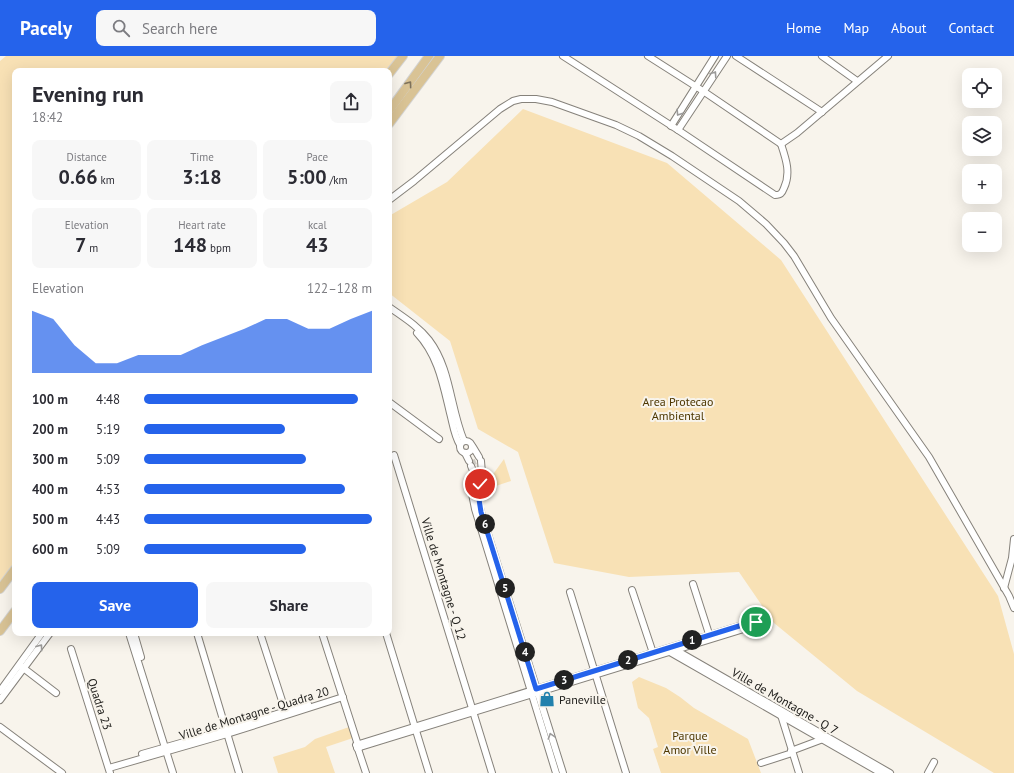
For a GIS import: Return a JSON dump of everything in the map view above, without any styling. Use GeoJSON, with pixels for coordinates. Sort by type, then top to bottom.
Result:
{"type":"FeatureCollection","features":[{"type":"Feature","properties":{"kind":"main road"},"geometry":{"type":"LineString","coordinates":[[392,70],[403,56]]}},
{"type":"Feature","properties":{"kind":"main road"},"geometry":{"type":"LineString","coordinates":[[392,107],[429,56]]}},
{"type":"Feature","properties":{"kind":"main road"},"geometry":{"type":"LineString","coordinates":[[392,120],[440,56]]}},
{"type":"Feature","properties":{"kind":"main road"},"geometry":{"type":"LineString","coordinates":[[0,589],[12,573]]}},
{"type":"Feature","properties":{"kind":"main road"},"geometry":{"type":"LineString","coordinates":[[0,631],[12,615]]}},
{"type":"Feature","properties":{"kind":"street"},"geometry":{"type":"LineString","coordinates":[[563,56],[678,130],[772,194],[778,196],[782,193],[787,178],[786,161],[781,144],[648,56]]}},
{"type":"Feature","properties":{"kind":"street"},"geometry":{"type":"LineString","coordinates":[[671,126],[715,56]]}},
{"type":"Feature","properties":{"kind":"street"},"geometry":{"type":"LineString","coordinates":[[678,130],[726,56]]}},
{"type":"Feature","properties":{"kind":"street"},"geometry":{"type":"LineString","coordinates":[[736,56],[822,112]]}},
{"type":"Feature","properties":{"kind":"street"},"geometry":{"type":"LineString","coordinates":[[822,56],[857,81]]}},
{"type":"Feature","properties":{"kind":"street"},"geometry":{"type":"LineString","coordinates":[[781,144],[797,133],[888,56]]}},
{"type":"Feature","properties":{"kind":"street"},"geometry":{"type":"LineString","coordinates":[[392,198],[500,109],[521,99],[536,99],[552,102],[616,125],[639,136],[672,156],[739,201],[753,212],[784,243],[808,278],[831,318],[929,457],[1014,608]]}},
{"type":"Feature","properties":{"kind":"street"},"geometry":{"type":"LineString","coordinates":[[392,309],[419,334],[434,357],[455,434],[462,443],[462,451],[467,453],[477,473],[484,477],[483,481],[474,483]]}},
{"type":"Feature","properties":{"kind":"street"},"geometry":{"type":"LineString","coordinates":[[392,404],[439,439]]}},
{"type":"Feature","properties":{"kind":"street"},"geometry":{"type":"LineString","coordinates":[[462,443],[469,441],[480,459],[477,473],[471,477],[480,505],[490,549],[556,761],[563,773]]}},
{"type":"Feature","properties":{"kind":"street"},"geometry":{"type":"LineString","coordinates":[[467,453],[470,452],[473,447]]}},
{"type":"Feature","properties":{"kind":"street","name":"Ville de Montagne - Q 12"},"geometry":{"type":"LineString","coordinates":[[394,456],[492,773]]}},
{"type":"Feature","properties":{"kind":"street"},"geometry":{"type":"LineString","coordinates":[[1004,588],[1012,558],[1014,539]]}},
{"type":"Feature","properties":{"kind":"street"},"geometry":{"type":"LineString","coordinates":[[693,584],[710,637]]}},
{"type":"Feature","properties":{"kind":"street"},"geometry":{"type":"LineString","coordinates":[[632,590],[653,655]]}},
{"type":"Feature","properties":{"kind":"street"},"geometry":{"type":"LineString","coordinates":[[570,592],[626,773]]}},
{"type":"Feature","properties":{"kind":"street"},"geometry":{"type":"LineString","coordinates":[[358,747],[754,623]]}},
{"type":"Feature","properties":{"kind":"street"},"geometry":{"type":"LineString","coordinates":[[0,700],[40,636]]}},
{"type":"Feature","properties":{"kind":"street"},"geometry":{"type":"LineString","coordinates":[[0,691],[48,636]]}},
{"type":"Feature","properties":{"kind":"street"},"geometry":{"type":"LineString","coordinates":[[130,636],[167,749]]}},
{"type":"Feature","properties":{"kind":"street"},"geometry":{"type":"LineString","coordinates":[[135,636],[167,749]]}},
{"type":"Feature","properties":{"kind":"street"},"geometry":{"type":"LineString","coordinates":[[197,636],[239,773]]}},
{"type":"Feature","properties":{"kind":"street"},"geometry":{"type":"LineString","coordinates":[[261,636],[286,712]]}},
{"type":"Feature","properties":{"kind":"street"},"geometry":{"type":"LineString","coordinates":[[323,636],[341,695]]}},
{"type":"Feature","properties":{"kind":"street"},"geometry":{"type":"LineString","coordinates":[[387,636],[429,773]]}},
{"type":"Feature","properties":{"kind":"street","name":"Quadra 23"},"geometry":{"type":"LineString","coordinates":[[71,649],[109,769]]}},
{"type":"Feature","properties":{"kind":"street","name":"Ville de Montagne - Q 7"},"geometry":{"type":"LineString","coordinates":[[670,649],[781,714],[890,773]]}},
{"type":"Feature","properties":{"kind":"street"},"geometry":{"type":"LineString","coordinates":[[22,667],[56,693]]}},
{"type":"Feature","properties":{"kind":"street","name":"Ville de Montagne - Quadra 20"},"geometry":{"type":"LineString","coordinates":[[167,749],[226,732],[341,695],[366,773]]}},
{"type":"Feature","properties":{"kind":"street"},"geometry":{"type":"LineString","coordinates":[[781,714],[791,752],[799,773]]}},
{"type":"Feature","properties":{"kind":"street"},"geometry":{"type":"LineString","coordinates":[[0,727],[62,773]]}},
{"type":"Feature","properties":{"kind":"street"},"geometry":{"type":"LineString","coordinates":[[761,763],[824,738]]}},
{"type":"Feature","properties":{"kind":"street","name":"Ville de Montagne - Q 7"},"geometry":{"type":"LineString","coordinates":[[824,738],[881,773]]}},
{"type":"Feature","properties":{"kind":"street"},"geometry":{"type":"LineString","coordinates":[[109,769],[167,749]]}},
{"type":"Feature","properties":{"kind":"street","name":"Ville de Montagne - Quadra 20"},"geometry":{"type":"LineString","coordinates":[[167,749],[173,773]]}},
{"type":"Feature","properties":{"kind":"street","name":"Ville de Montagne - Quadra 20"},"geometry":{"type":"LineString","coordinates":[[167,749],[176,773]]}},
{"type":"Feature","properties":{"kind":"street"},"geometry":{"type":"LineString","coordinates":[[556,761],[556,773]]}},
{"type":"Feature","properties":{"kind":"street"},"geometry":{"type":"LineString","coordinates":[[928,773],[934,762]]}},
{"type":"Feature","properties":{"kind":"green space"},"geometry":{"type":"Polygon","coordinates":[[[6,56],[402,56],[392,68],[12,68],[12,566],[0,582],[0,61],[6,56]]]}},
{"type":"Feature","properties":{"kind":"green space","name":"Area Protecao Ambiental"},"geometry":{"type":"Polygon","coordinates":[[[523,109],[667,163],[781,260],[998,596],[1014,654],[1014,773],[994,773],[857,691],[774,623],[739,572],[629,577],[554,563],[518,452],[478,429],[450,341],[392,295],[392,214],[447,182],[523,109]]]}},
{"type":"Feature","properties":{"kind":"green space"},"geometry":{"type":"Polygon","coordinates":[[[504,459],[511,481],[481,491],[504,459]]]}},
{"type":"Feature","properties":{"kind":"green space","name":"Parque Amor Ville"},"geometry":{"type":"Polygon","coordinates":[[[639,677],[666,688],[694,708],[748,739],[761,773],[661,773],[653,749],[658,747],[649,718],[638,708],[632,682],[639,677]]]}},
{"type":"Feature","properties":{"kind":"green space"},"geometry":{"type":"Polygon","coordinates":[[[349,727],[353,738],[326,747],[335,773],[278,773],[273,757],[305,747],[315,739],[349,727]]]}},
{"type":"Feature","properties":{"kind":"tunnel"},"geometry":{"type":"LineString","coordinates":[[472,460],[474,465]]}},
{"type":"Feature","properties":{"kind":"place","name":"Paneville"},"geometry":{"type":"Point","coordinates":[547,699]}},
{"type":"Feature","properties":{"kind":"route"},"geometry":{"type":"LineString","coordinates":[[480,484],[477,485],[477,487],[481,512],[536,689],[594,670],[756,622]]}}]}
